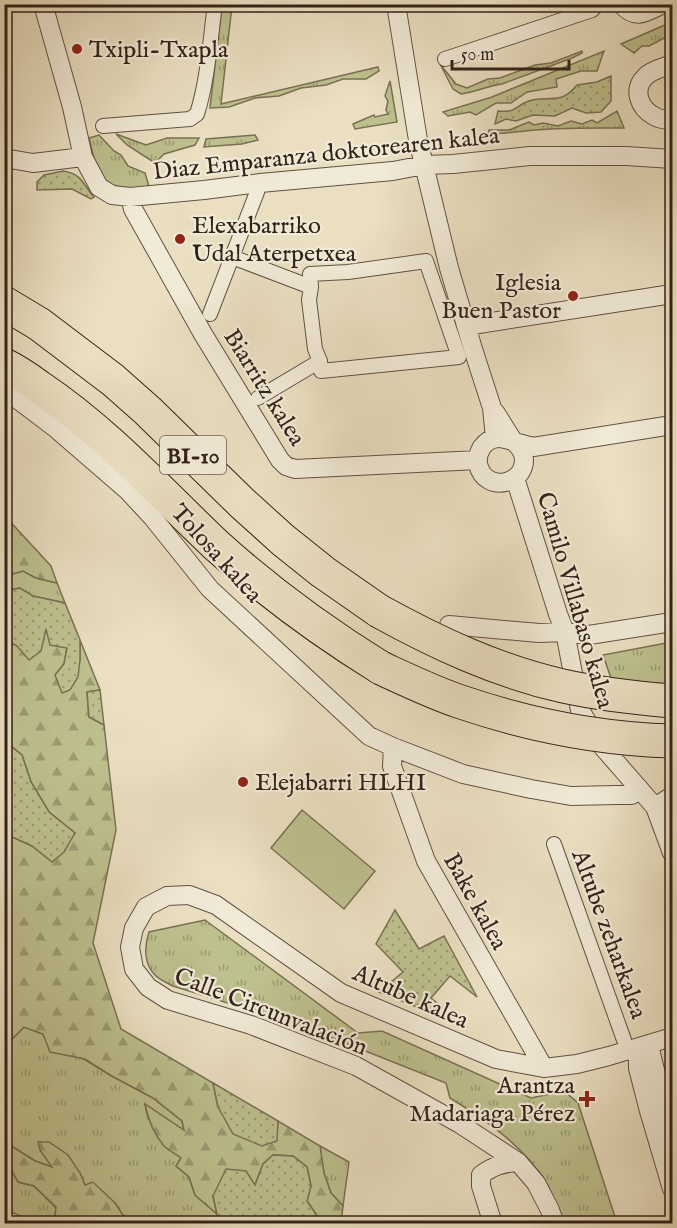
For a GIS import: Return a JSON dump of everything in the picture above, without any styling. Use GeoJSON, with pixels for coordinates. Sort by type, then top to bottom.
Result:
{"type":"FeatureCollection","features":[{"type":"Feature","properties":{"kind":"highway","name":"BI-10"},"geometry":{"type":"LineString","coordinates":[[4,303],[39,324],[113,380],[284,540],[379,611],[470,657],[514,672],[563,686],[626,697],[672,701]]}},
{"type":"Feature","properties":{"kind":"highway","name":"BI-10"},"geometry":{"type":"LineString","coordinates":[[4,365],[54,397],[99,432],[222,550],[294,609],[381,668],[459,702],[492,712],[581,732],[643,740],[672,741]]}},
{"type":"Feature","properties":{"kind":"street","name":"Diaz Emparanza doktorearen kalea"},"geometry":{"type":"LineString","coordinates":[[43,4],[72,107],[83,157],[99,187],[112,195],[130,197],[393,171],[424,165],[453,165],[530,156],[626,156],[672,159]]}},
{"type":"Feature","properties":{"kind":"street"},"geometry":{"type":"LineString","coordinates":[[103,126],[190,119],[198,114],[203,96],[215,4]]}},
{"type":"Feature","properties":{"kind":"street"},"geometry":{"type":"LineString","coordinates":[[396,4],[418,140],[449,268],[492,408],[495,438]]}},
{"type":"Feature","properties":{"kind":"street"},"geometry":{"type":"LineString","coordinates":[[444,59],[592,10],[598,4]]}},
{"type":"Feature","properties":{"kind":"street"},"geometry":{"type":"LineString","coordinates":[[623,8],[633,14],[640,14],[663,4]]}},
{"type":"Feature","properties":{"kind":"street"},"geometry":{"type":"LineString","coordinates":[[672,64],[647,75],[638,92],[644,110],[656,118],[672,120]]}},
{"type":"Feature","properties":{"kind":"street"},"geometry":{"type":"LineString","coordinates":[[4,158],[33,163],[83,157]]}},
{"type":"Feature","properties":{"kind":"street"},"geometry":{"type":"LineString","coordinates":[[210,314],[257,192]]}},
{"type":"Feature","properties":{"kind":"street","name":"Biarritz kalea"},"geometry":{"type":"LineString","coordinates":[[130,197],[133,209],[203,334],[280,460],[286,466],[295,469],[478,460]]}},
{"type":"Feature","properties":{"kind":"street"},"geometry":{"type":"LineString","coordinates":[[232,257],[311,287]]}},
{"type":"Feature","properties":{"kind":"street"},"geometry":{"type":"LineString","coordinates":[[426,261],[459,357],[321,371],[320,361],[315,349],[309,300],[310,274],[348,272],[426,261]]}},
{"type":"Feature","properties":{"kind":"street"},"geometry":{"type":"LineString","coordinates":[[466,326],[672,294]]}},
{"type":"Feature","properties":{"kind":"street"},"geometry":{"type":"LineString","coordinates":[[258,398],[320,361]]}},
{"type":"Feature","properties":{"kind":"street","name":"Tolosa kalea"},"geometry":{"type":"LineString","coordinates":[[4,391],[54,427],[128,491],[153,518],[210,589],[369,736],[463,774],[531,789],[571,796],[632,795],[639,788]]}},
{"type":"Feature","properties":{"kind":"street"},"geometry":{"type":"LineString","coordinates":[[492,408],[514,442],[522,453],[524,460],[523,467],[515,478],[501,483],[487,479],[482,474],[478,460],[483,446],[495,438],[508,439],[514,442],[533,447],[672,425]]}},
{"type":"Feature","properties":{"kind":"street","name":"Camilo Villabaso kalea"},"geometry":{"type":"LineString","coordinates":[[515,478],[565,632],[580,710],[601,745],[655,807],[672,853]]}},
{"type":"Feature","properties":{"kind":"street"},"geometry":{"type":"LineString","coordinates":[[449,625],[590,635],[672,622]]}},
{"type":"Feature","properties":{"kind":"street","name":"Bake kalea"},"geometry":{"type":"LineString","coordinates":[[393,747],[392,766],[426,861],[544,1068]]}},
{"type":"Feature","properties":{"kind":"street"},"geometry":{"type":"LineString","coordinates":[[655,807],[672,796]]}},
{"type":"Feature","properties":{"kind":"street","name":"Altube zeharkalea"},"geometry":{"type":"LineString","coordinates":[[554,844],[624,1040]]}},
{"type":"Feature","properties":{"kind":"street","name":"Calle Circunvalación"},"geometry":{"type":"LineString","coordinates":[[216,905],[189,895],[167,896],[146,907],[134,928],[130,947],[134,969],[148,987],[168,1000],[251,1025],[356,1066],[460,1124],[518,1162],[536,1183],[555,1224]]}},
{"type":"Feature","properties":{"kind":"street","name":"Altube kalea"},"geometry":{"type":"LineString","coordinates":[[216,905],[341,993],[496,1059],[544,1068],[577,1064],[646,1046]]}},
{"type":"Feature","properties":{"kind":"street"},"geometry":{"type":"LineString","coordinates":[[672,1037],[646,1046],[638,1056],[638,1068],[672,1189]]}},
{"type":"Feature","properties":{"kind":"street"},"geometry":{"type":"LineString","coordinates":[[646,1046],[672,1132]]}},
{"type":"Feature","properties":{"kind":"street"},"geometry":{"type":"LineString","coordinates":[[493,1224],[481,1175],[492,1167],[518,1162]]}},
{"type":"Feature","properties":{"kind":"green space"},"geometry":{"type":"Polygon","coordinates":[[[222,5],[232,5],[221,104],[378,67],[379,71],[366,79],[343,79],[326,85],[301,88],[279,96],[255,98],[229,107],[210,108],[222,5]]]}},
{"type":"Feature","properties":{"kind":"green space"},"geometry":{"type":"Polygon","coordinates":[[[672,22],[672,37],[670,35],[649,46],[642,46],[634,53],[621,44],[672,22]]]}},
{"type":"Feature","properties":{"kind":"green space"},"geometry":{"type":"Polygon","coordinates":[[[582,51],[572,58],[502,84],[461,94],[453,89],[440,64],[456,84],[467,88],[488,79],[500,78],[535,65],[551,63],[582,51]]]}},
{"type":"Feature","properties":{"kind":"green space"},"geometry":{"type":"Polygon","coordinates":[[[604,51],[597,71],[581,71],[556,79],[557,87],[527,92],[511,103],[496,103],[476,115],[470,112],[448,116],[443,112],[492,97],[604,51]]]}},
{"type":"Feature","properties":{"kind":"green space"},"geometry":{"type":"Polygon","coordinates":[[[611,76],[611,101],[601,112],[586,113],[572,108],[555,116],[533,115],[516,121],[506,119],[495,124],[498,111],[513,110],[536,99],[560,98],[577,85],[597,82],[611,76]]]}},
{"type":"Feature","properties":{"kind":"green space"},"geometry":{"type":"Polygon","coordinates":[[[390,81],[397,122],[355,129],[353,124],[374,115],[375,117],[388,114],[386,110],[388,101],[385,96],[390,81]]]}},
{"type":"Feature","properties":{"kind":"green space"},"geometry":{"type":"Polygon","coordinates":[[[617,111],[624,128],[562,128],[488,134],[489,130],[509,130],[529,122],[534,125],[543,123],[558,126],[571,121],[582,124],[592,120],[597,123],[617,111]]]}},
{"type":"Feature","properties":{"kind":"green space"},"geometry":{"type":"Polygon","coordinates":[[[116,134],[146,145],[167,138],[199,138],[195,145],[164,154],[155,163],[127,145],[116,134]]]}},
{"type":"Feature","properties":{"kind":"green space"},"geometry":{"type":"Polygon","coordinates":[[[99,135],[121,155],[128,166],[145,173],[150,190],[108,186],[95,162],[89,138],[99,135]]]}},
{"type":"Feature","properties":{"kind":"green space"},"geometry":{"type":"Polygon","coordinates":[[[255,135],[258,140],[242,144],[204,147],[206,139],[255,135]]]}},
{"type":"Feature","properties":{"kind":"green space"},"geometry":{"type":"Polygon","coordinates":[[[63,171],[75,174],[94,197],[91,199],[72,189],[37,190],[37,182],[44,175],[63,171]]]}},
{"type":"Feature","properties":{"kind":"green space"},"geometry":{"type":"Polygon","coordinates":[[[4,515],[51,566],[57,583],[36,578],[23,571],[5,579],[4,515]]]}},
{"type":"Feature","properties":{"kind":"green space"},"geometry":{"type":"Polygon","coordinates":[[[23,571],[36,578],[57,583],[65,603],[33,596],[19,588],[5,593],[5,579],[23,571]]]}},
{"type":"Feature","properties":{"kind":"green space"},"geometry":{"type":"Polygon","coordinates":[[[20,588],[33,596],[65,603],[80,640],[78,677],[70,690],[62,693],[55,675],[64,664],[67,648],[50,645],[46,629],[41,651],[29,660],[17,646],[5,639],[5,591],[20,588]]]}},
{"type":"Feature","properties":{"kind":"green space"},"geometry":{"type":"Polygon","coordinates":[[[45,627],[67,647],[64,664],[55,675],[80,660],[80,640],[100,690],[87,692],[89,717],[104,725],[116,830],[93,943],[121,1029],[213,1083],[218,1107],[276,1141],[278,1121],[320,1146],[324,1173],[331,1193],[343,1206],[341,1223],[322,1223],[307,1201],[311,1186],[307,1167],[293,1156],[273,1155],[263,1164],[255,1185],[213,1196],[217,1214],[195,1195],[189,1177],[176,1166],[181,1158],[164,1146],[154,1131],[145,1104],[184,1130],[182,1121],[153,1098],[85,1059],[50,1052],[43,1034],[24,1027],[5,1046],[5,835],[32,846],[52,861],[75,833],[49,812],[31,782],[22,755],[5,741],[5,639],[17,646],[45,627]]]}},
{"type":"Feature","properties":{"kind":"green space"},"geometry":{"type":"Polygon","coordinates":[[[672,642],[672,684],[612,681],[603,655],[672,642]]]}},
{"type":"Feature","properties":{"kind":"green space"},"geometry":{"type":"Polygon","coordinates":[[[100,690],[104,725],[89,717],[87,692],[100,690]]]}},
{"type":"Feature","properties":{"kind":"green space"},"geometry":{"type":"Polygon","coordinates":[[[4,741],[22,755],[31,782],[49,812],[75,833],[64,852],[52,862],[32,846],[5,835],[4,741]]]}},
{"type":"Feature","properties":{"kind":"green space"},"geometry":{"type":"Polygon","coordinates":[[[302,810],[375,871],[344,909],[271,848],[302,810]]]}},
{"type":"Feature","properties":{"kind":"green space"},"geometry":{"type":"Polygon","coordinates":[[[395,910],[419,949],[444,936],[477,997],[450,976],[431,998],[467,1027],[379,992],[403,972],[376,944],[395,910]]]}},
{"type":"Feature","properties":{"kind":"green space"},"geometry":{"type":"Polygon","coordinates":[[[205,920],[358,1033],[382,1031],[531,1098],[564,1091],[578,1103],[617,1223],[562,1223],[549,1189],[528,1158],[491,1125],[450,1098],[446,1083],[305,1027],[173,986],[157,977],[151,971],[147,961],[146,944],[149,932],[205,920]]]}},
{"type":"Feature","properties":{"kind":"green space"},"geometry":{"type":"Polygon","coordinates":[[[24,1027],[43,1034],[153,1098],[182,1121],[184,1131],[145,1105],[154,1128],[181,1158],[176,1166],[189,1177],[195,1195],[217,1214],[215,1223],[128,1223],[115,1203],[85,1185],[80,1173],[40,1150],[53,1167],[35,1161],[13,1147],[5,1156],[5,1046],[24,1027]]]}},
{"type":"Feature","properties":{"kind":"green space"},"geometry":{"type":"Polygon","coordinates":[[[213,1083],[278,1121],[277,1141],[262,1146],[233,1134],[218,1107],[213,1083]]]}},
{"type":"Feature","properties":{"kind":"green space"},"geometry":{"type":"Polygon","coordinates":[[[38,1142],[49,1142],[68,1155],[85,1185],[93,1182],[115,1203],[128,1223],[54,1223],[56,1207],[34,1186],[18,1182],[5,1157],[13,1147],[35,1161],[52,1167],[40,1150],[38,1142]]]}},
{"type":"Feature","properties":{"kind":"green space"},"geometry":{"type":"Polygon","coordinates":[[[320,1146],[349,1162],[343,1206],[331,1193],[324,1173],[320,1146]]]}},
{"type":"Feature","properties":{"kind":"green space"},"geometry":{"type":"Polygon","coordinates":[[[273,1155],[293,1156],[307,1167],[311,1186],[307,1201],[322,1223],[215,1223],[217,1214],[213,1196],[226,1169],[246,1171],[255,1185],[263,1164],[273,1155]]]}},
{"type":"Feature","properties":{"kind":"green space"},"geometry":{"type":"Polygon","coordinates":[[[4,1157],[18,1182],[34,1186],[56,1208],[54,1223],[31,1221],[5,1209],[4,1157]]]}},
{"type":"Feature","properties":{"kind":"place","name":"Txipli-Txapla"},"geometry":{"type":"Point","coordinates":[77,49]}},
{"type":"Feature","properties":{"kind":"place","name":"Elexabarriko Udal Aterpetxea"},"geometry":{"type":"Point","coordinates":[180,239]}},
{"type":"Feature","properties":{"kind":"place","name":"Iglesia Buen Pastor"},"geometry":{"type":"Point","coordinates":[573,296]}},
{"type":"Feature","properties":{"kind":"place","name":"Elejabarri HLHI"},"geometry":{"type":"Point","coordinates":[243,782]}},
{"type":"Feature","properties":{"kind":"place","name":"Arantza Madariaga Pérez"},"geometry":{"type":"Point","coordinates":[587,1099]}}]}
